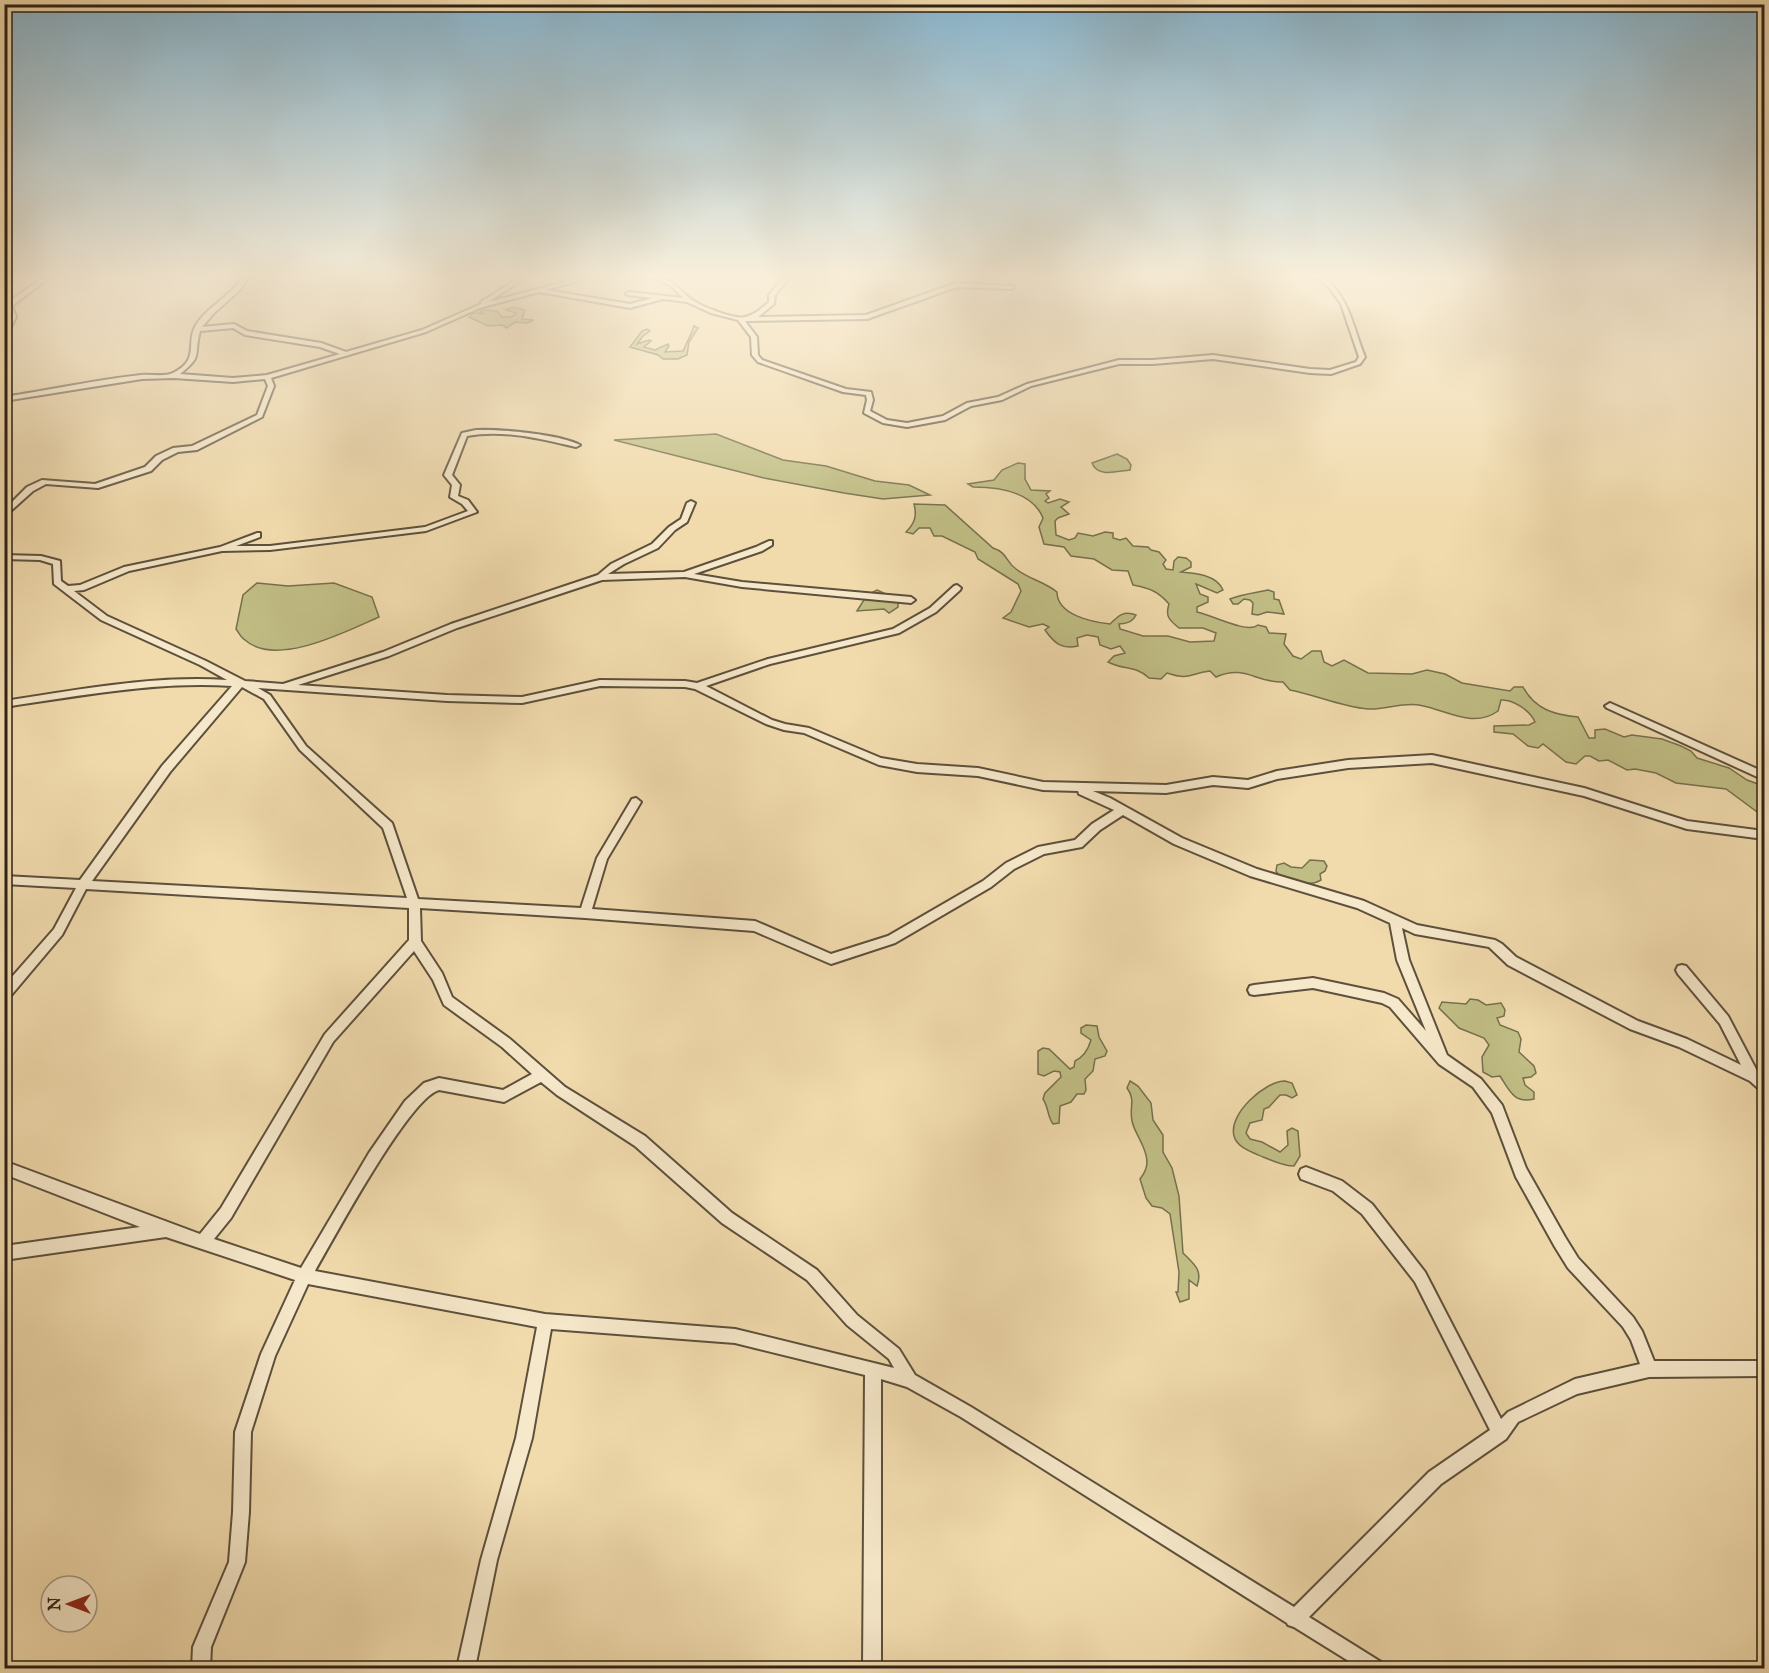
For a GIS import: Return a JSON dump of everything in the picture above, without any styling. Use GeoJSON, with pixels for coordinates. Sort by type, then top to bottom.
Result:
{"type":"FeatureCollection","features":[{"type":"Feature","properties":{"kind":"street"},"geometry":{"type":"LineString","coordinates":[[174,376],[189,364],[194,356]]}},
{"type":"Feature","properties":{"kind":"street"},"geometry":{"type":"LineString","coordinates":[[4,399],[110,381],[174,376],[233,380],[267,377],[334,356]]}},
{"type":"Feature","properties":{"kind":"street"},"geometry":{"type":"LineString","coordinates":[[756,356],[759,361],[845,391],[869,393],[867,412],[885,422],[907,424],[945,418],[969,405],[1000,399],[1029,385],[1119,362],[1153,362],[1213,357],[1331,372],[1358,363],[1362,356]]}},
{"type":"Feature","properties":{"kind":"street"},"geometry":{"type":"LineString","coordinates":[[4,515],[30,489],[45,482],[95,486],[148,469],[159,458],[176,450],[194,448],[260,416],[271,386],[267,377]]}},
{"type":"Feature","properties":{"kind":"street"},"geometry":{"type":"LineString","coordinates":[[222,549],[270,548],[426,529],[464,517],[473,512],[465,502],[454,497],[456,485],[448,475],[464,434],[479,430],[547,438],[576,445]]}},
{"type":"Feature","properties":{"kind":"street"},"geometry":{"type":"LineString","coordinates":[[601,577],[609,568],[653,548],[667,536],[672,526],[684,520],[692,503]]}},
{"type":"Feature","properties":{"kind":"street"},"geometry":{"type":"LineString","coordinates":[[66,589],[81,588],[127,569],[222,549],[257,535]]}},
{"type":"Feature","properties":{"kind":"street"},"geometry":{"type":"LineString","coordinates":[[284,686],[386,654],[454,626],[601,577],[685,574],[759,549],[769,543]]}},
{"type":"Feature","properties":{"kind":"street"},"geometry":{"type":"LineString","coordinates":[[4,557],[41,558],[57,563],[57,582],[104,618],[149,637],[267,697],[303,748],[388,826],[414,904],[415,942],[438,977],[448,1001],[506,1043],[561,1091],[640,1141],[727,1218],[812,1275],[852,1320],[894,1354],[910,1380]]}},
{"type":"Feature","properties":{"kind":"street"},"geometry":{"type":"LineString","coordinates":[[685,574],[707,580],[761,587],[800,588],[911,600]]}},
{"type":"Feature","properties":{"kind":"street"},"geometry":{"type":"LineString","coordinates":[[698,686],[768,662],[789,659],[896,631],[933,610],[957,588]]}},
{"type":"Feature","properties":{"kind":"street"},"geometry":{"type":"LineString","coordinates":[[4,704],[137,686],[200,681],[241,682],[447,698],[522,700],[600,683],[672,684],[698,686],[769,722],[806,730],[879,761],[917,768],[978,772],[1043,786],[1071,789],[1166,789],[1213,781],[1248,783],[1277,775],[1348,764],[1432,759],[1584,792],[1687,825],[1764,835]]}},
{"type":"Feature","properties":{"kind":"street"},"geometry":{"type":"LineString","coordinates":[[4,995],[58,932],[84,883],[166,769],[241,682]]}},
{"type":"Feature","properties":{"kind":"street"},"geometry":{"type":"LineString","coordinates":[[1610,706],[1764,776]]}},
{"type":"Feature","properties":{"kind":"street"},"geometry":{"type":"LineString","coordinates":[[1071,789],[1094,795],[1178,841],[1254,873],[1377,910],[1395,920],[1433,934],[1498,946],[1512,961],[1634,1025],[1683,1043],[1754,1077],[1764,1086]]}},
{"type":"Feature","properties":{"kind":"street"},"geometry":{"type":"LineString","coordinates":[[585,913],[602,858],[636,802]]}},
{"type":"Feature","properties":{"kind":"street"},"geometry":{"type":"LineString","coordinates":[[4,880],[585,913],[755,926],[831,959],[891,940],[987,885],[1010,866],[1042,850],[1078,844],[1108,818],[1120,811]]}},
{"type":"Feature","properties":{"kind":"street"},"geometry":{"type":"LineString","coordinates":[[1395,920],[1403,960],[1443,1059]]}},
{"type":"Feature","properties":{"kind":"street"},"geometry":{"type":"LineString","coordinates":[[203,1242],[226,1213],[329,1038],[415,942]]}},
{"type":"Feature","properties":{"kind":"street"},"geometry":{"type":"LineString","coordinates":[[1682,970],[1724,1020],[1754,1077]]}},
{"type":"Feature","properties":{"kind":"street"},"geometry":{"type":"LineString","coordinates":[[1254,990],[1313,982],[1384,998],[1394,1004],[1443,1059],[1477,1083],[1497,1109],[1521,1172],[1560,1242],[1573,1263],[1629,1322],[1649,1369]]}},
{"type":"Feature","properties":{"kind":"street"},"geometry":{"type":"LineString","coordinates":[[201,1668],[202,1647],[237,1562],[242,1512],[243,1432],[268,1354],[304,1276],[374,1158],[410,1105],[428,1087],[439,1084],[504,1096],[542,1075]]}},
{"type":"Feature","properties":{"kind":"street"},"geometry":{"type":"LineString","coordinates":[[4,1167],[167,1230],[304,1276],[545,1321],[735,1336],[910,1380],[966,1412],[1375,1668]]}},
{"type":"Feature","properties":{"kind":"street"},"geometry":{"type":"LineString","coordinates":[[1306,1174],[1337,1186],[1367,1209],[1420,1277],[1500,1433]]}},
{"type":"Feature","properties":{"kind":"street"},"geometry":{"type":"LineString","coordinates":[[4,1253],[167,1230]]}},
{"type":"Feature","properties":{"kind":"street"},"geometry":{"type":"LineString","coordinates":[[466,1668],[489,1560],[524,1438],[545,1321]]}},
{"type":"Feature","properties":{"kind":"street"},"geometry":{"type":"LineString","coordinates":[[872,1668],[873,1369]]}},
{"type":"Feature","properties":{"kind":"street"},"geometry":{"type":"LineString","coordinates":[[1294,1619],[1435,1478],[1500,1433],[1513,1417],[1575,1388],[1649,1369],[1764,1370]]}},
{"type":"Feature","properties":{"kind":"shaded area"},"geometry":{"type":"Polygon","coordinates":[[[659,356],[685,356],[678,359],[663,359],[659,356]]]}},
{"type":"Feature","properties":{"kind":"shaded area"},"geometry":{"type":"Polygon","coordinates":[[[716,434],[783,460],[826,466],[875,481],[909,485],[930,495],[883,499],[844,493],[764,478],[614,440],[716,434]]]}},
{"type":"Feature","properties":{"kind":"shaded area"},"geometry":{"type":"Polygon","coordinates":[[[1117,454],[1127,459],[1131,465],[1130,470],[1103,472],[1095,468],[1092,463],[1117,454]]]}},
{"type":"Feature","properties":{"kind":"shaded area"},"geometry":{"type":"Polygon","coordinates":[[[1018,463],[1025,464],[1025,479],[1031,490],[1050,491],[1046,494],[1049,498],[1045,501],[1048,503],[1060,499],[1069,502],[1061,507],[1069,514],[1055,521],[1056,535],[1069,540],[1075,538],[1078,533],[1093,536],[1105,532],[1113,533],[1113,538],[1120,540],[1126,538],[1133,546],[1148,547],[1159,552],[1166,560],[1163,564],[1166,569],[1173,570],[1174,561],[1178,557],[1186,558],[1191,562],[1191,567],[1181,572],[1205,576],[1216,581],[1223,590],[1217,593],[1196,584],[1200,594],[1208,597],[1208,602],[1197,607],[1197,612],[1238,626],[1258,625],[1266,627],[1269,633],[1286,634],[1284,644],[1293,656],[1301,659],[1312,651],[1321,651],[1324,662],[1332,666],[1344,660],[1368,673],[1412,674],[1427,670],[1445,674],[1462,683],[1510,691],[1514,687],[1523,687],[1533,701],[1546,710],[1578,717],[1589,738],[1595,738],[1595,730],[1605,729],[1624,737],[1632,735],[1662,739],[1691,751],[1697,758],[1729,768],[1747,780],[1758,784],[1764,791],[1764,817],[1726,789],[1676,783],[1656,773],[1635,769],[1627,770],[1608,760],[1599,761],[1590,756],[1585,756],[1576,764],[1566,762],[1543,744],[1538,748],[1528,746],[1513,734],[1494,732],[1494,726],[1529,725],[1535,722],[1525,710],[1510,701],[1501,700],[1498,711],[1489,716],[1469,718],[1413,704],[1374,709],[1348,706],[1290,690],[1283,682],[1274,682],[1235,672],[1216,677],[1210,671],[1186,676],[1167,673],[1161,679],[1149,678],[1134,669],[1108,662],[1114,656],[1125,653],[1120,646],[1111,649],[1100,645],[1098,637],[1087,635],[1077,638],[1078,646],[1067,647],[1052,639],[1045,630],[1049,627],[1043,624],[1029,627],[1003,618],[1011,612],[1021,591],[1018,584],[978,559],[975,552],[942,536],[934,536],[930,528],[919,528],[913,534],[906,532],[914,519],[914,504],[945,505],[993,548],[1001,552],[1016,569],[1057,592],[1063,606],[1077,616],[1110,624],[1128,613],[1136,615],[1129,622],[1119,624],[1120,629],[1143,636],[1168,636],[1190,642],[1214,641],[1216,633],[1203,628],[1179,628],[1169,618],[1167,612],[1169,604],[1153,591],[1133,585],[1128,571],[1112,570],[1094,559],[1071,556],[1064,547],[1044,544],[1039,527],[1043,518],[1038,509],[1023,496],[1014,492],[973,487],[968,484],[994,480],[1002,470],[1018,463]]]}},
{"type":"Feature","properties":{"kind":"shaded area"},"geometry":{"type":"Polygon","coordinates":[[[257,583],[288,586],[334,583],[372,597],[379,617],[331,638],[293,649],[258,648],[241,637],[236,629],[243,595],[257,583]]]}},
{"type":"Feature","properties":{"kind":"shaded area"},"geometry":{"type":"Polygon","coordinates":[[[877,590],[886,594],[883,600],[898,602],[898,607],[889,613],[884,609],[857,611],[867,595],[877,590]]]}},
{"type":"Feature","properties":{"kind":"shaded area"},"geometry":{"type":"Polygon","coordinates":[[[1268,590],[1274,592],[1274,599],[1279,600],[1284,614],[1267,612],[1252,614],[1253,603],[1250,600],[1244,599],[1238,604],[1233,604],[1230,599],[1244,595],[1268,590]]]}},
{"type":"Feature","properties":{"kind":"shaded area"},"geometry":{"type":"Polygon","coordinates":[[[1310,860],[1324,861],[1327,866],[1320,874],[1321,880],[1305,884],[1295,882],[1279,876],[1276,871],[1277,865],[1284,863],[1291,867],[1302,868],[1310,860]]]}},
{"type":"Feature","properties":{"kind":"shaded area"},"geometry":{"type":"Polygon","coordinates":[[[1470,999],[1478,1000],[1486,1005],[1501,1003],[1505,1010],[1504,1016],[1497,1018],[1500,1025],[1518,1032],[1521,1039],[1519,1052],[1534,1066],[1536,1073],[1531,1077],[1523,1078],[1525,1085],[1534,1092],[1534,1099],[1517,1098],[1509,1091],[1500,1076],[1492,1077],[1483,1072],[1482,1057],[1489,1045],[1484,1038],[1459,1028],[1439,1008],[1442,1002],[1466,1004],[1470,999]]]}},
{"type":"Feature","properties":{"kind":"shaded area"},"geometry":{"type":"Polygon","coordinates":[[[1086,1025],[1097,1026],[1099,1037],[1107,1051],[1105,1056],[1095,1059],[1093,1071],[1085,1079],[1084,1094],[1077,1094],[1071,1102],[1060,1106],[1059,1123],[1053,1124],[1043,1099],[1045,1093],[1061,1077],[1060,1072],[1054,1071],[1044,1076],[1038,1074],[1038,1051],[1043,1048],[1049,1049],[1070,1069],[1074,1067],[1075,1061],[1085,1053],[1091,1040],[1081,1033],[1081,1028],[1086,1025]]]}},
{"type":"Feature","properties":{"kind":"shaded area"},"geometry":{"type":"Polygon","coordinates":[[[1130,1081],[1138,1086],[1151,1103],[1153,1120],[1163,1135],[1163,1152],[1172,1168],[1179,1196],[1183,1253],[1198,1271],[1197,1286],[1189,1280],[1189,1299],[1180,1302],[1176,1292],[1178,1292],[1179,1272],[1170,1214],[1162,1208],[1152,1206],[1146,1198],[1140,1179],[1147,1162],[1132,1121],[1132,1100],[1127,1088],[1130,1081]]]}},
{"type":"Feature","properties":{"kind":"shaded area"},"geometry":{"type":"Polygon","coordinates":[[[1285,1081],[1292,1083],[1297,1095],[1292,1098],[1280,1095],[1264,1109],[1262,1120],[1250,1123],[1246,1133],[1250,1139],[1262,1142],[1280,1152],[1288,1145],[1287,1131],[1292,1128],[1298,1131],[1300,1156],[1294,1166],[1278,1163],[1251,1152],[1242,1147],[1234,1136],[1237,1118],[1250,1100],[1268,1086],[1285,1081]]]}}]}
